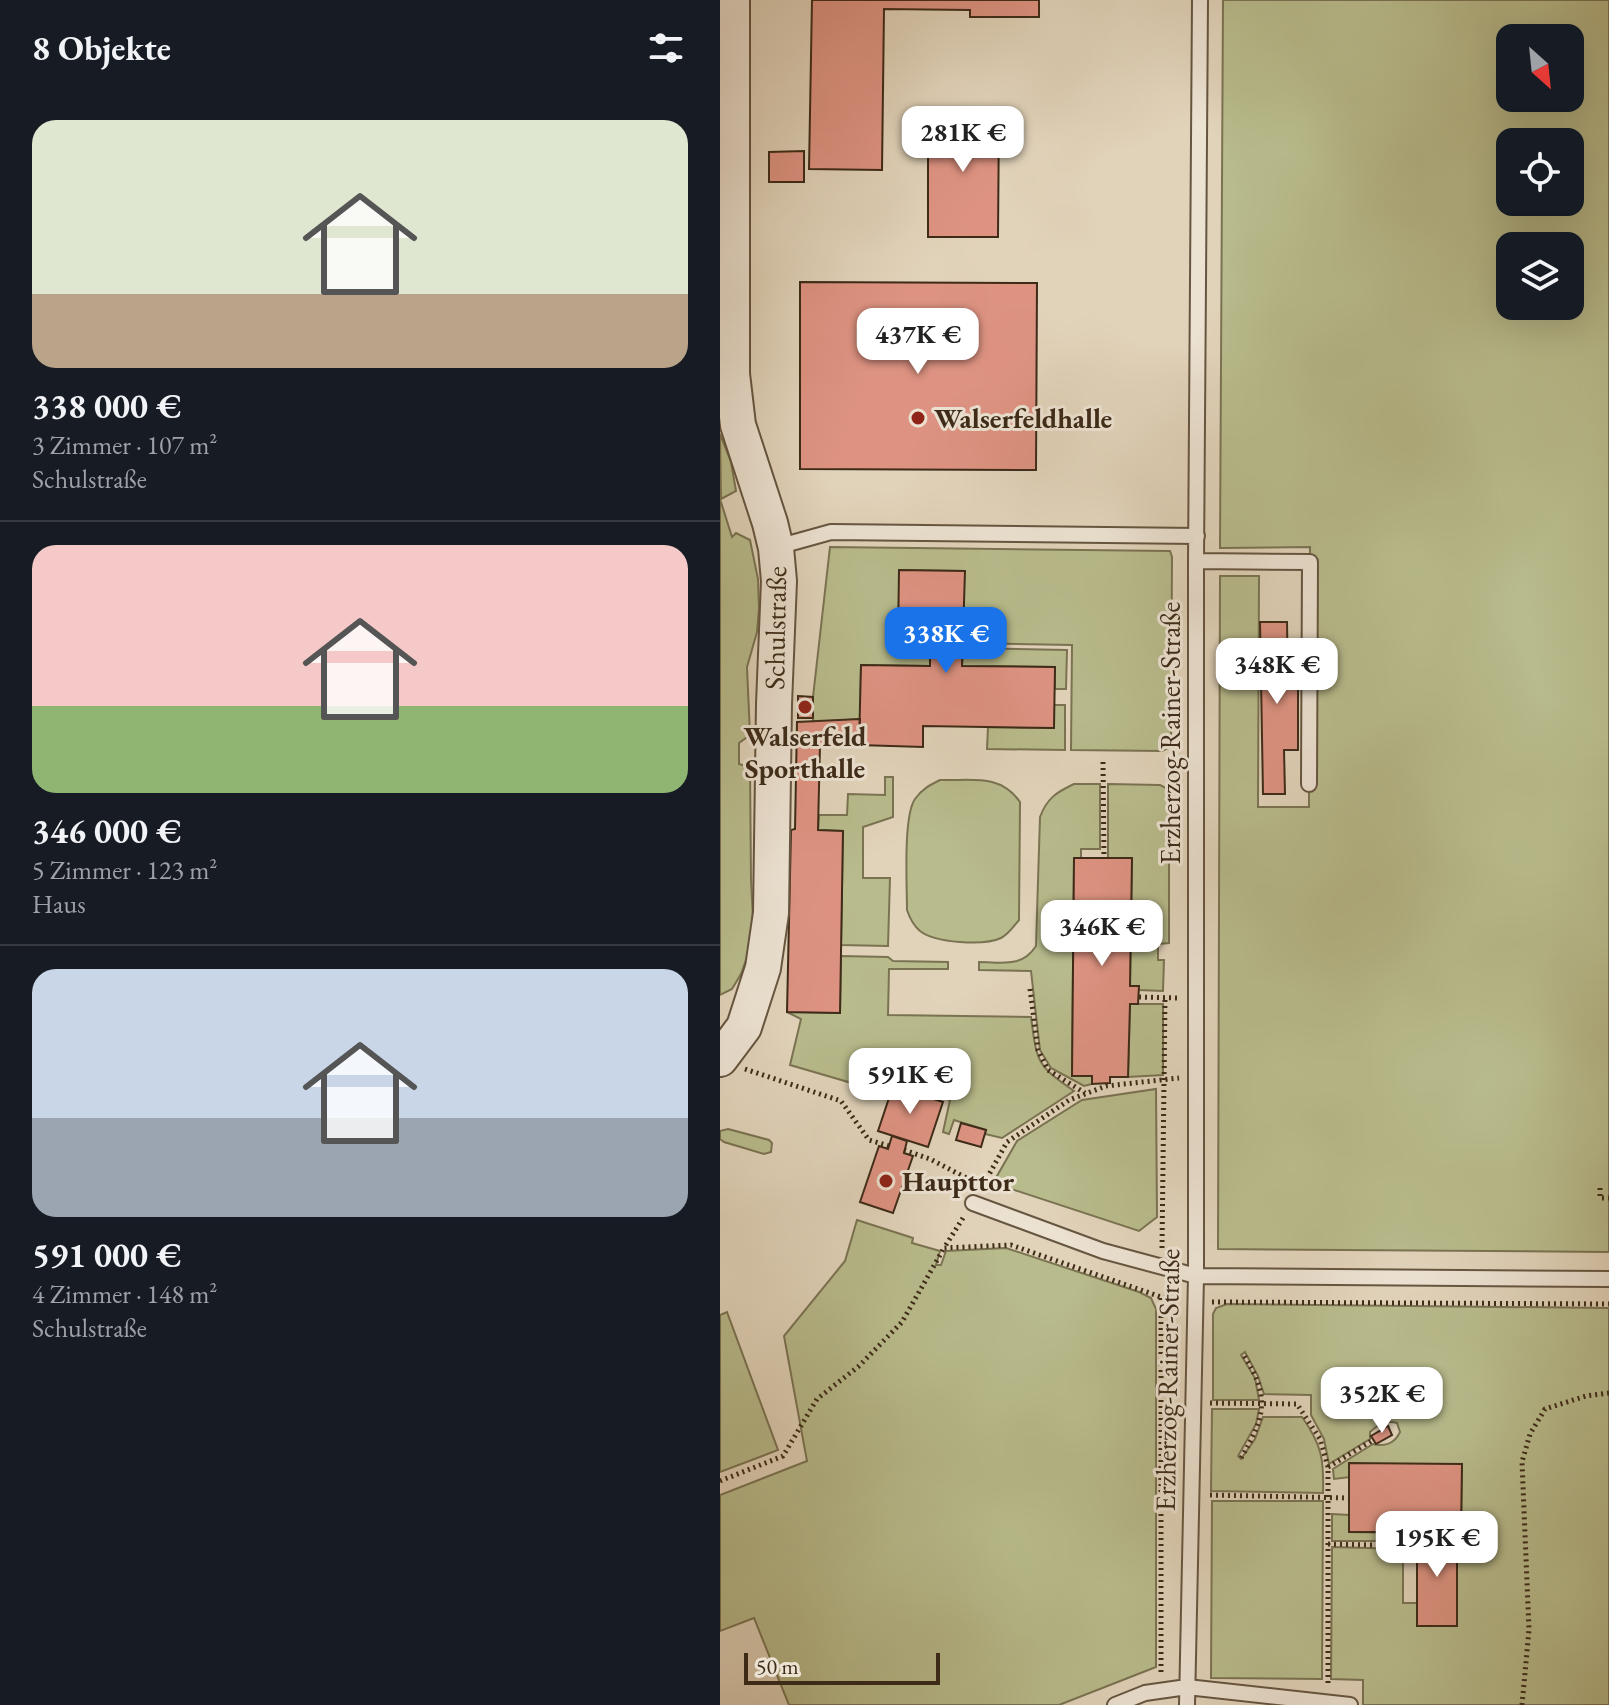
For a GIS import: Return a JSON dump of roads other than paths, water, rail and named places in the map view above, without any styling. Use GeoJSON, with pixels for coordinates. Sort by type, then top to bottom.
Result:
{"type":"FeatureCollection","features":[{"type":"Feature","properties":{"kind":"street","name":"Schulstraße"},"geometry":{"type":"LineString","coordinates":[[723,1056],[744,1027],[763,968],[771,913],[779,581],[776,548],[738,425],[734,399],[726,230],[732,0]]}},
{"type":"Feature","properties":{"kind":"lane","name":"Erzherzog-Rainer-Straße"},"geometry":{"type":"LineString","coordinates":[[1187,1705],[1196,1276],[1200,0]]}},
{"type":"Feature","properties":{"kind":"lane"},"geometry":{"type":"LineString","coordinates":[[776,548],[831,532],[1197,536]]}},
{"type":"Feature","properties":{"kind":"lane"},"geometry":{"type":"LineString","coordinates":[[1196,561],[1310,562],[1309,784]]}},
{"type":"Feature","properties":{"kind":"lane"},"geometry":{"type":"LineString","coordinates":[[973,1203],[1103,1251],[1196,1276],[1609,1279]]}},
{"type":"Feature","properties":{"kind":"lane"},"geometry":{"type":"LineString","coordinates":[[1115,1705],[1145,1693],[1187,1687],[1350,1705]]}},
{"type":"Feature","properties":{"kind":"place","name":"Walserfeldhalle"},"geometry":{"type":"Point","coordinates":[918,418]}},
{"type":"Feature","properties":{"kind":"place","name":"Walserfeld Sporthalle"},"geometry":{"type":"Point","coordinates":[805,707]}},
{"type":"Feature","properties":{"kind":"place","name":"Haupttor"},"geometry":{"type":"Point","coordinates":[886,1181]}}]}
